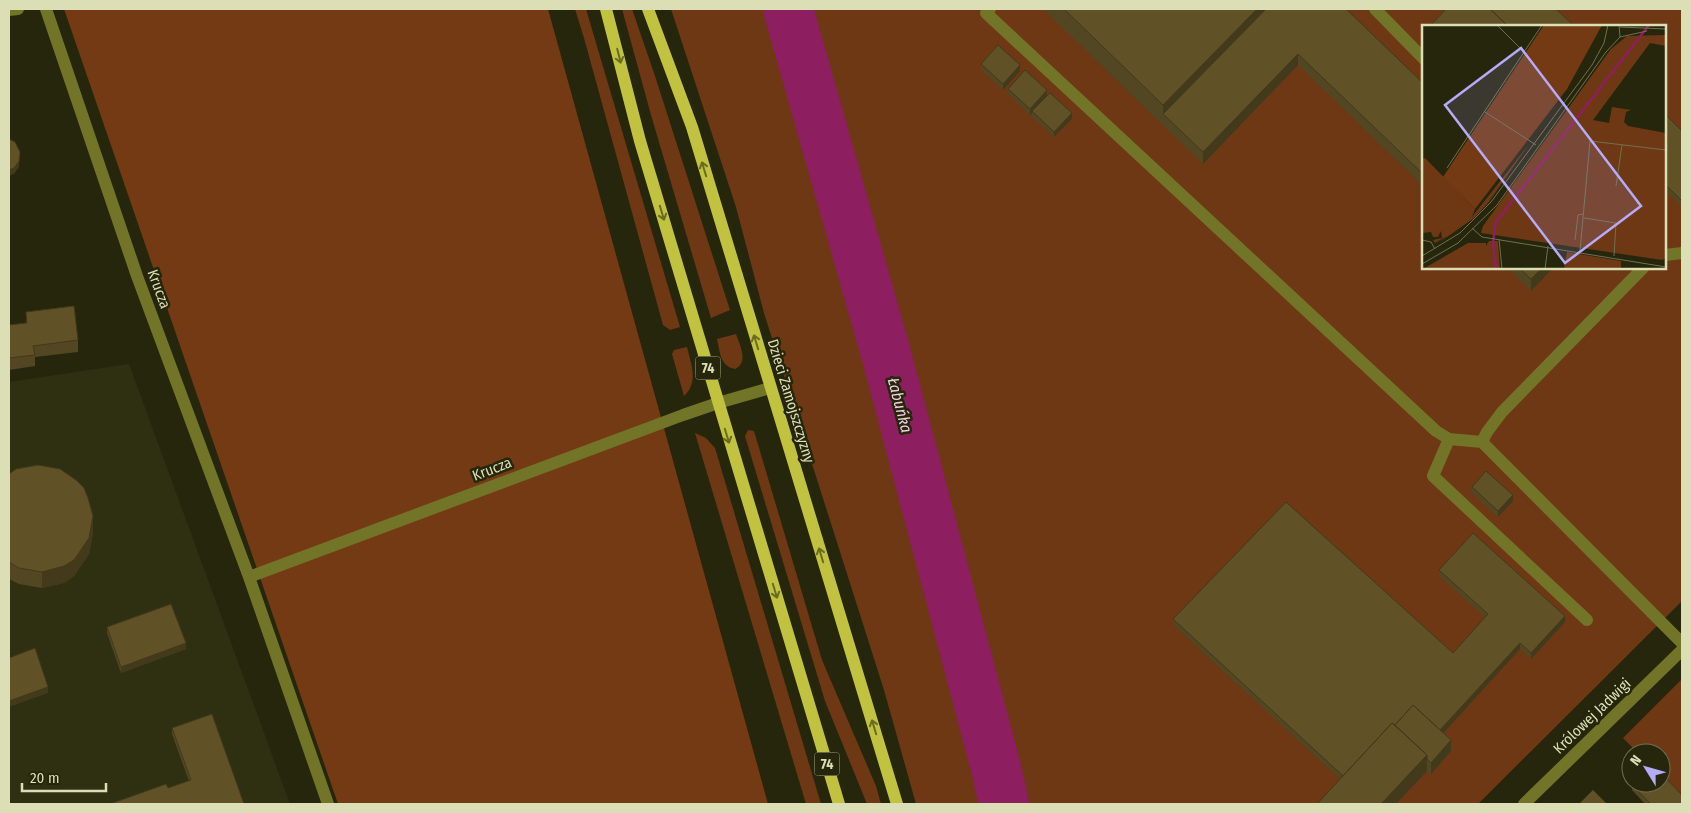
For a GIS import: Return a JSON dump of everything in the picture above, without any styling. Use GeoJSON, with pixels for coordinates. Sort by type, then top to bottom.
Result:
{"type":"FeatureCollection","features":[{"type":"Feature","properties":{"kind":"main road","name":"74"},"geometry":{"type":"LineString","coordinates":[[606,9],[640,141],[839,804]]}},
{"type":"Feature","properties":{"kind":"main road","name":"Dzieci Zamojszczyzny"},"geometry":{"type":"LineString","coordinates":[[648,9],[692,127],[897,804]]}},
{"type":"Feature","properties":{"kind":"street"},"geometry":{"type":"LineString","coordinates":[[9,10],[18,9]]}},
{"type":"Feature","properties":{"kind":"street","name":"Krucza"},"geometry":{"type":"LineString","coordinates":[[46,9],[137,276],[250,578],[328,804]]}},
{"type":"Feature","properties":{"kind":"street"},"geometry":{"type":"LineString","coordinates":[[990,9],[986,13],[1429,425],[1449,438],[1482,442],[1682,643]]}},
{"type":"Feature","properties":{"kind":"street"},"geometry":{"type":"LineString","coordinates":[[1375,9],[1422,57]]}},
{"type":"Feature","properties":{"kind":"street"},"geometry":{"type":"LineString","coordinates":[[1666,255],[1682,253]]}},
{"type":"Feature","properties":{"kind":"street"},"geometry":{"type":"LineString","coordinates":[[1482,442],[1490,427],[1502,412],[1642,269]]}},
{"type":"Feature","properties":{"kind":"street","name":"Krucza"},"geometry":{"type":"LineString","coordinates":[[250,578],[718,403],[770,388]]}},
{"type":"Feature","properties":{"kind":"street"},"geometry":{"type":"LineString","coordinates":[[1449,438],[1433,476],[1587,620]]}},
{"type":"Feature","properties":{"kind":"street","name":"Królowej Jadwigi"},"geometry":{"type":"LineString","coordinates":[[1524,804],[1682,650]]}},
{"type":"Feature","properties":{"kind":"shaded area"},"geometry":{"type":"Polygon","coordinates":[[[64,9],[548,9],[768,804],[338,804],[64,9]]]}},
{"type":"Feature","properties":{"kind":"shaded area"},"geometry":{"type":"Polygon","coordinates":[[[575,9],[586,9],[680,327],[670,330],[663,325],[575,9]]]}},
{"type":"Feature","properties":{"kind":"shaded area"},"geometry":{"type":"Polygon","coordinates":[[[622,9],[632,9],[730,310],[711,318],[651,115],[622,9]]]}},
{"type":"Feature","properties":{"kind":"shaded area"},"geometry":{"type":"Polygon","coordinates":[[[671,9],[1682,9],[1682,601],[1478,804],[916,804],[884,690],[764,313],[736,207],[671,9]]]}},
{"type":"Feature","properties":{"kind":"shaded area"},"geometry":{"type":"Polygon","coordinates":[[[736,334],[743,358],[742,362],[735,369],[724,362],[717,339],[736,334]]]}},
{"type":"Feature","properties":{"kind":"shaded area"},"geometry":{"type":"Polygon","coordinates":[[[687,347],[693,379],[689,391],[684,396],[672,354],[674,350],[687,347]]]}},
{"type":"Feature","properties":{"kind":"shaded area"},"geometry":{"type":"Polygon","coordinates":[[[129,364],[290,804],[9,804],[9,382],[129,364]]]}},
{"type":"Feature","properties":{"kind":"shaded area"},"geometry":{"type":"Polygon","coordinates":[[[748,430],[754,431],[822,660],[876,786],[881,804],[867,804],[825,701],[745,436],[748,430]]]}},
{"type":"Feature","properties":{"kind":"shaded area"},"geometry":{"type":"Polygon","coordinates":[[[695,433],[706,438],[715,448],[821,804],[806,804],[695,433]]]}},
{"type":"Feature","properties":{"kind":"shaded area"},"geometry":{"type":"Polygon","coordinates":[[[1682,679],[1682,799],[1671,787],[1671,743],[1628,743],[1623,738],[1682,679]]]}},
{"type":"Feature","properties":{"kind":"building"},"geometry":{"type":"Polygon","coordinates":[[[1064,9],[1257,9],[1163,105],[1064,9]]]}},
{"type":"Feature","properties":{"kind":"building"},"geometry":{"type":"Polygon","coordinates":[[[1266,9],[1346,9],[1422,82],[1422,173],[1298,54],[1203,152],[1163,114],[1266,9]]]}},
{"type":"Feature","properties":{"kind":"building"},"geometry":{"type":"Polygon","coordinates":[[[1446,9],[1490,9],[1507,25],[1431,25],[1446,9]]]}},
{"type":"Feature","properties":{"kind":"building"},"geometry":{"type":"Polygon","coordinates":[[[1490,9],[1556,9],[1573,25],[1507,25],[1490,9]]]}},
{"type":"Feature","properties":{"kind":"building"},"geometry":{"type":"Polygon","coordinates":[[[998,45],[1020,65],[1003,84],[981,64],[998,45]]]}},
{"type":"Feature","properties":{"kind":"building"},"geometry":{"type":"Polygon","coordinates":[[[1025,70],[1047,90],[1030,109],[1008,89],[1025,70]]]}},
{"type":"Feature","properties":{"kind":"building"},"geometry":{"type":"Polygon","coordinates":[[[1050,93],[1072,113],[1054,132],[1032,111],[1050,93]]]}},
{"type":"Feature","properties":{"kind":"building"},"geometry":{"type":"Polygon","coordinates":[[[1666,115],[1682,131],[1682,201],[1666,185],[1666,115]]]}},
{"type":"Feature","properties":{"kind":"building"},"geometry":{"type":"Polygon","coordinates":[[[9,139],[15,142],[20,152],[19,161],[14,168],[9,170],[9,139]]]}},
{"type":"Feature","properties":{"kind":"building"},"geometry":{"type":"Polygon","coordinates":[[[1520,269],[1541,269],[1531,279],[1520,269]]]}},
{"type":"Feature","properties":{"kind":"building"},"geometry":{"type":"Polygon","coordinates":[[[74,306],[78,340],[33,346],[35,355],[9,358],[9,325],[27,323],[26,312],[74,306]]]}},
{"type":"Feature","properties":{"kind":"building"},"geometry":{"type":"Polygon","coordinates":[[[38,465],[60,469],[76,480],[84,488],[93,516],[89,538],[74,560],[64,566],[42,572],[19,568],[9,562],[9,474],[16,469],[38,465]]]}},
{"type":"Feature","properties":{"kind":"building"},"geometry":{"type":"Polygon","coordinates":[[[1486,471],[1513,495],[1498,511],[1472,487],[1486,471]]]}},
{"type":"Feature","properties":{"kind":"building"},"geometry":{"type":"Polygon","coordinates":[[[1286,502],[1453,653],[1488,614],[1439,570],[1473,533],[1565,616],[1531,653],[1520,643],[1440,730],[1413,705],[1395,725],[1392,723],[1343,776],[1173,619],[1286,502]]]}},
{"type":"Feature","properties":{"kind":"building"},"geometry":{"type":"Polygon","coordinates":[[[171,604],[186,643],[121,667],[107,627],[171,604]]]}},
{"type":"Feature","properties":{"kind":"building"},"geometry":{"type":"Polygon","coordinates":[[[35,648],[48,687],[9,701],[9,658],[35,648]]]}},
{"type":"Feature","properties":{"kind":"building"},"geometry":{"type":"Polygon","coordinates":[[[1413,705],[1451,740],[1431,763],[1427,759],[1427,755],[1395,725],[1413,705]]]}},
{"type":"Feature","properties":{"kind":"building"},"geometry":{"type":"Polygon","coordinates":[[[212,714],[244,804],[110,804],[166,784],[168,788],[191,780],[172,728],[212,714]]]}},
{"type":"Feature","properties":{"kind":"building"},"geometry":{"type":"Polygon","coordinates":[[[1392,723],[1427,755],[1381,804],[1317,804],[1392,723]]]}},
{"type":"Feature","properties":{"kind":"building"},"geometry":{"type":"Polygon","coordinates":[[[1671,783],[1682,795],[1682,804],[1651,804],[1640,793],[1671,793],[1671,783]]]}},
{"type":"Feature","properties":{"kind":"building"},"geometry":{"type":"Polygon","coordinates":[[[1593,790],[1607,804],[1579,804],[1593,790]]]}},
{"type":"Feature","properties":{"kind":"waterway","name":"Łabuńka"},"geometry":{"type":"LineString","coordinates":[[788,9],[886,354],[1004,804]]}}]}
